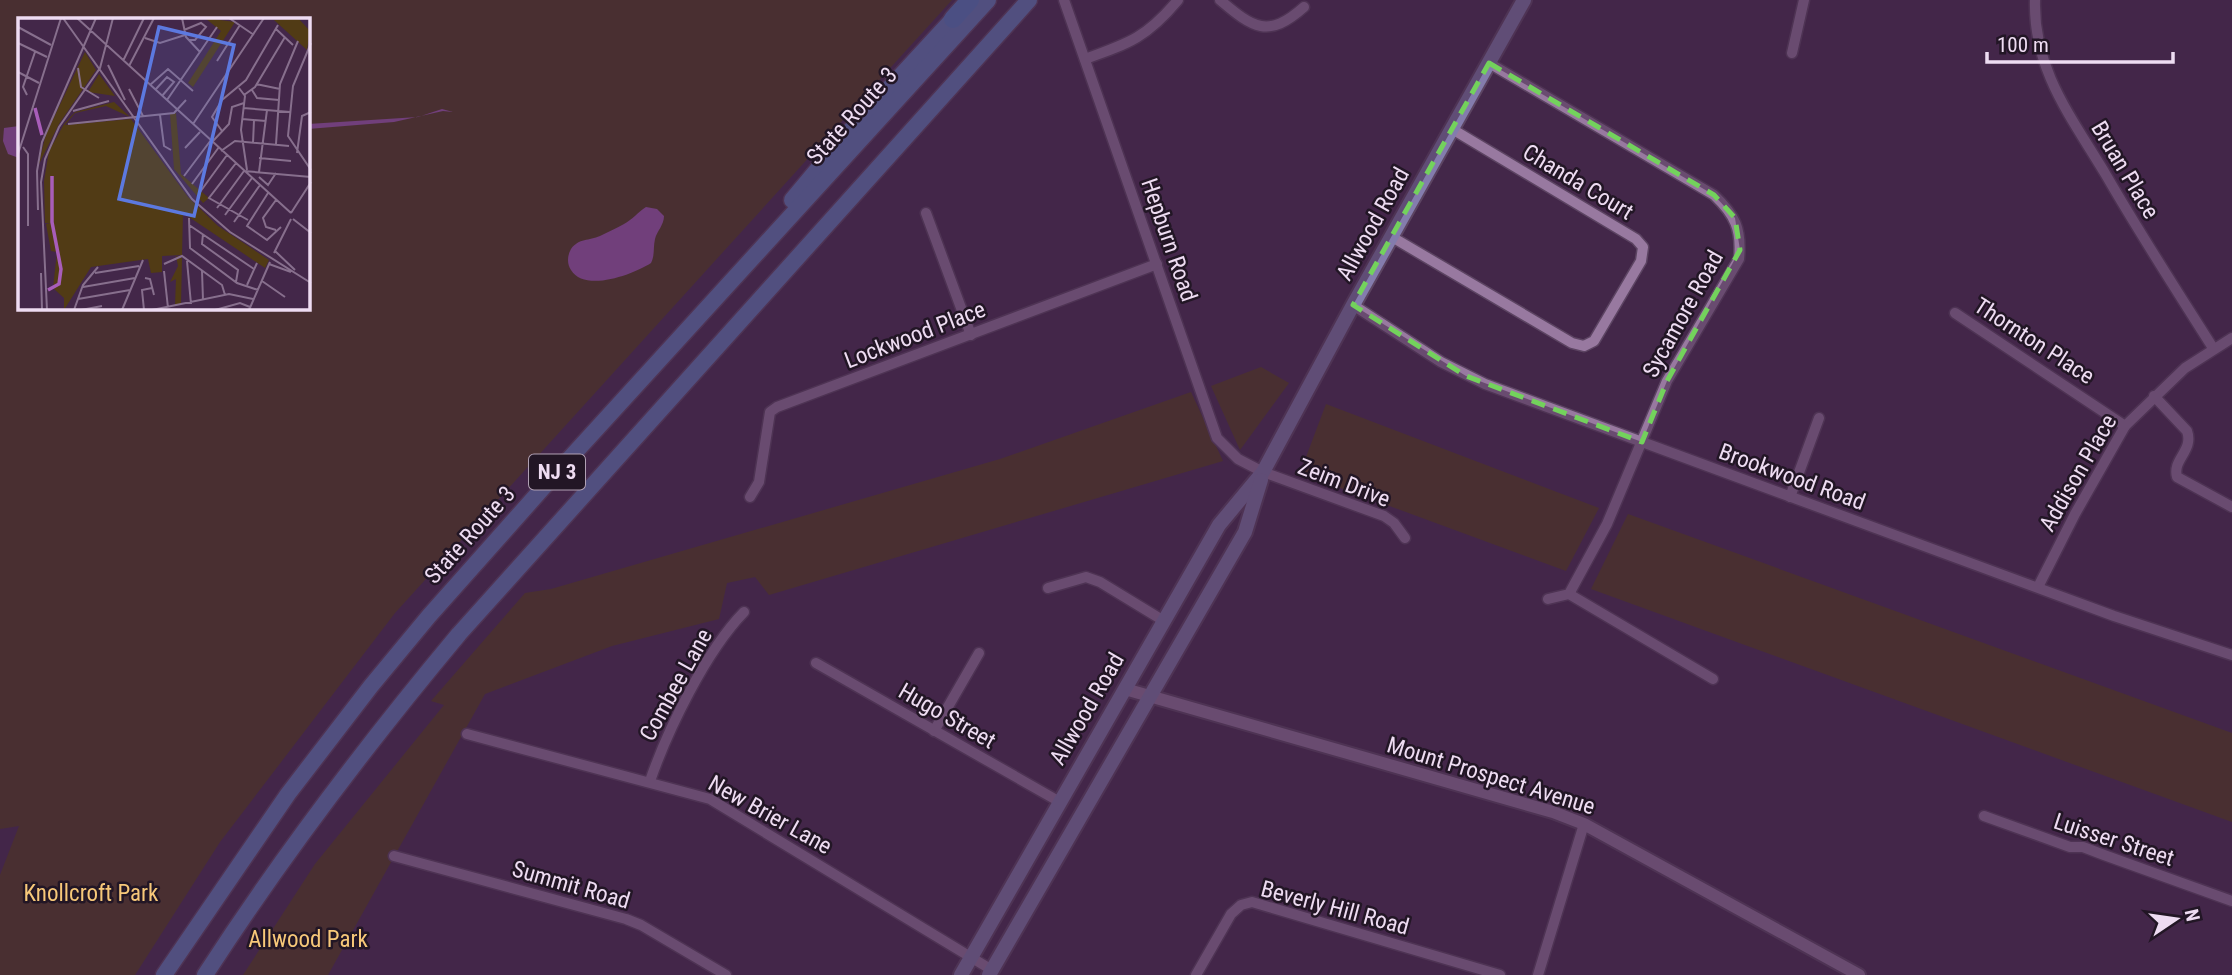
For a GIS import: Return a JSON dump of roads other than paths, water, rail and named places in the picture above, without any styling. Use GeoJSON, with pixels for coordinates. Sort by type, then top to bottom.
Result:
{"type":"FeatureCollection","features":[{"type":"Feature","properties":{"kind":"highway"},"geometry":{"type":"LineString","coordinates":[[715,298],[818,168],[970,0]]}},
{"type":"Feature","properties":{"kind":"highway","name":"State Route 3"},"geometry":{"type":"LineString","coordinates":[[164,975],[262,830],[385,668],[481,556],[988,0]]}},
{"type":"Feature","properties":{"kind":"highway","name":"NJ 3"},"geometry":{"type":"LineString","coordinates":[[205,975],[319,811],[459,634],[1029,0]]}},
{"type":"Feature","properties":{"kind":"main road","name":"Allwood Road"},"geometry":{"type":"LineString","coordinates":[[961,975],[1219,525],[1263,472],[1524,0]]}},
{"type":"Feature","properties":{"kind":"main road","name":"Allwood Road"},"geometry":{"type":"LineString","coordinates":[[991,972],[1245,532],[1263,472]]}},
{"type":"Feature","properties":{"kind":"street"},"geometry":{"type":"LineString","coordinates":[[1085,60],[1118,48],[1145,34],[1158,24],[1178,0]]}},
{"type":"Feature","properties":{"kind":"street"},"geometry":{"type":"LineString","coordinates":[[1220,0],[1251,24],[1261,26],[1284,23],[1304,7]]}},
{"type":"Feature","properties":{"kind":"street"},"geometry":{"type":"LineString","coordinates":[[1791,53],[1804,0]]}},
{"type":"Feature","properties":{"kind":"street","name":"Bruan Place"},"geometry":{"type":"LineString","coordinates":[[2035,0],[2039,42],[2047,72],[2060,102],[2213,348]]}},
{"type":"Feature","properties":{"kind":"street","name":"Hepburn Road"},"geometry":{"type":"LineString","coordinates":[[1064,1],[1217,438],[1238,459],[1263,472]]}},
{"type":"Feature","properties":{"kind":"street","name":"Sycamore Road"},"geometry":{"type":"LineString","coordinates":[[1489,63],[1704,188],[1735,218],[1739,238],[1739,259],[1667,381],[1607,524],[1569,594]]}},
{"type":"Feature","properties":{"kind":"street","name":"Chanda Court"},"geometry":{"type":"LineString","coordinates":[[1392,237],[1572,343],[1584,346],[1594,341],[1641,261],[1643,247],[1636,239],[1452,129]]}},
{"type":"Feature","properties":{"kind":"street"},"geometry":{"type":"LineString","coordinates":[[926,213],[971,335]]}},
{"type":"Feature","properties":{"kind":"street","name":"Lockwood Place"},"geometry":{"type":"LineString","coordinates":[[750,497],[759,482],[770,412],[1157,264]]}},
{"type":"Feature","properties":{"kind":"street","name":"Brookwood Road"},"geometry":{"type":"LineString","coordinates":[[1353,305],[1466,376],[1790,497],[2232,655]]}},
{"type":"Feature","properties":{"kind":"street","name":"Thornton Place"},"geometry":{"type":"LineString","coordinates":[[1955,313],[2125,426]]}},
{"type":"Feature","properties":{"kind":"street","name":"Addison Place"},"geometry":{"type":"LineString","coordinates":[[2038,587],[2059,543],[2125,426],[2185,368],[2232,338]]}},
{"type":"Feature","properties":{"kind":"street"},"geometry":{"type":"LineString","coordinates":[[2154,396],[2189,437],[2189,444],[2176,468],[2177,477],[2232,506]]}},
{"type":"Feature","properties":{"kind":"street"},"geometry":{"type":"LineString","coordinates":[[1790,497],[1819,418]]}},
{"type":"Feature","properties":{"kind":"street","name":"Zeim Drive"},"geometry":{"type":"LineString","coordinates":[[1263,472],[1384,516],[1394,523],[1405,538]]}},
{"type":"Feature","properties":{"kind":"street"},"geometry":{"type":"LineString","coordinates":[[1048,588],[1086,577],[1100,582],[1164,621]]}},
{"type":"Feature","properties":{"kind":"street"},"geometry":{"type":"LineString","coordinates":[[1548,599],[1569,594],[1713,679]]}},
{"type":"Feature","properties":{"kind":"street","name":"Combee Lane"},"geometry":{"type":"LineString","coordinates":[[650,781],[662,746],[694,686],[729,627],[744,612]]}},
{"type":"Feature","properties":{"kind":"street"},"geometry":{"type":"LineString","coordinates":[[934,731],[979,653]]}},
{"type":"Feature","properties":{"kind":"street","name":"Hugo Street"},"geometry":{"type":"LineString","coordinates":[[816,663],[1060,802]]}},
{"type":"Feature","properties":{"kind":"street","name":"Mount Prospect Avenue"},"geometry":{"type":"LineString","coordinates":[[1125,689],[1584,824],[1859,975]]}},
{"type":"Feature","properties":{"kind":"street","name":"New Brier Lane"},"geometry":{"type":"LineString","coordinates":[[467,734],[710,799],[991,972]]}},
{"type":"Feature","properties":{"kind":"street","name":"Luisser Street"},"geometry":{"type":"LineString","coordinates":[[1984,816],[2070,847],[2083,847],[2232,901]]}},
{"type":"Feature","properties":{"kind":"street"},"geometry":{"type":"LineString","coordinates":[[1538,975],[1584,824]]}},
{"type":"Feature","properties":{"kind":"street","name":"Summit Road"},"geometry":{"type":"LineString","coordinates":[[394,856],[626,919],[726,975]]}},
{"type":"Feature","properties":{"kind":"street","name":"Beverly Hill Road"},"geometry":{"type":"LineString","coordinates":[[1196,975],[1231,914],[1241,905],[1252,902],[1500,975]]}},
{"type":"Feature","properties":{"kind":"park label","name":"Knollcroft Park"},"geometry":{"type":"Point","coordinates":[91,893]}},
{"type":"Feature","properties":{"kind":"park label","name":"Allwood Park"},"geometry":{"type":"Point","coordinates":[308,939]}}]}
